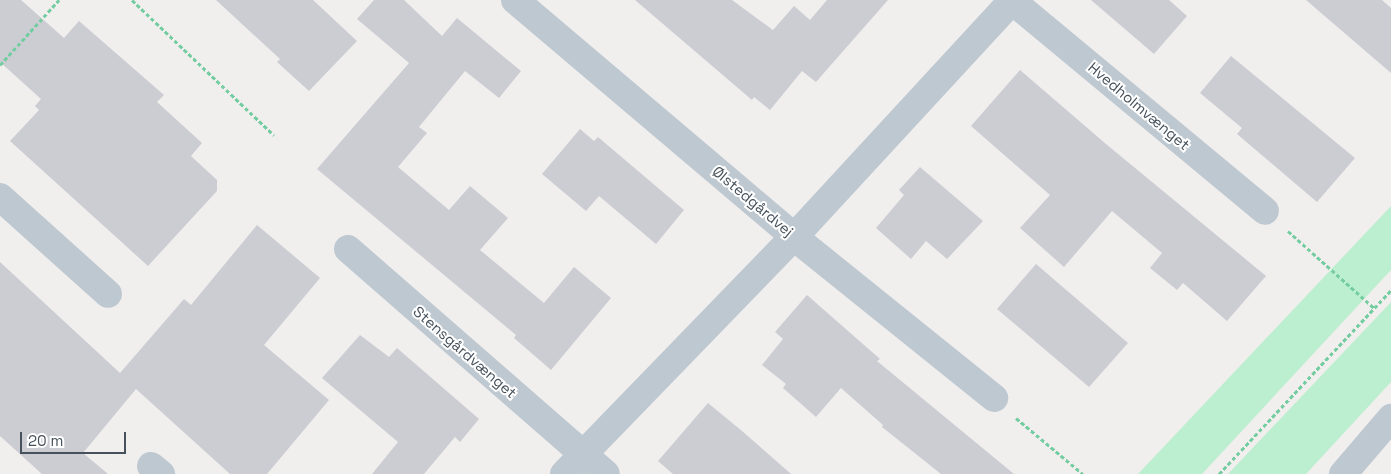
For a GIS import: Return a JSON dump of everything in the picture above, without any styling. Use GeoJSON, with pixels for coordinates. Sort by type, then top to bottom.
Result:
{"type":"FeatureCollection","features":[{"type":"Feature","properties":{"kind":"street","name":"Ølstedgårdvej"},"geometry":{"type":"LineString","coordinates":[[515,0],[794,237],[994,398]]}},
{"type":"Feature","properties":{"kind":"street","name":"Hvedholmvænget"},"geometry":{"type":"LineString","coordinates":[[794,237],[1012,0],[1265,211]]}},
{"type":"Feature","properties":{"kind":"street"},"geometry":{"type":"LineString","coordinates":[[0,197],[108,294]]}},
{"type":"Feature","properties":{"kind":"street"},"geometry":{"type":"LineString","coordinates":[[564,474],[794,237]]}},
{"type":"Feature","properties":{"kind":"street","name":"Stensgårdvænget"},"geometry":{"type":"LineString","coordinates":[[348,249],[606,474]]}},
{"type":"Feature","properties":{"kind":"street"},"geometry":{"type":"LineString","coordinates":[[1342,474],[1391,418]]}},
{"type":"Feature","properties":{"kind":"path"},"geometry":{"type":"LineString","coordinates":[[0,65],[59,0]]}},
{"type":"Feature","properties":{"kind":"path"},"geometry":{"type":"LineString","coordinates":[[132,0],[274,135]]}},
{"type":"Feature","properties":{"kind":"path"},"geometry":{"type":"LineString","coordinates":[[1265,211],[1374,308]]}},
{"type":"Feature","properties":{"kind":"path"},"geometry":{"type":"LineString","coordinates":[[1219,474],[1391,290]]}},
{"type":"Feature","properties":{"kind":"path"},"geometry":{"type":"LineString","coordinates":[[994,398],[1083,474]]}},
{"type":"Feature","properties":{"kind":"green space"},"geometry":{"type":"Polygon","coordinates":[[[1391,206],[1391,270],[1202,474],[1138,474],[1391,206]]]}},
{"type":"Feature","properties":{"kind":"green space"},"geometry":{"type":"Polygon","coordinates":[[[1391,302],[1391,382],[1306,474],[1228,474],[1391,302]]]}},
{"type":"Feature","properties":{"kind":"building"},"geometry":{"type":"Polygon","coordinates":[[[0,0],[21,0],[64,38],[79,21],[164,95],[157,102],[202,143],[191,156],[217,180],[217,191],[148,266],[10,141],[39,110],[35,106],[41,99],[0,62],[0,0]]]}},
{"type":"Feature","properties":{"kind":"building"},"geometry":{"type":"Polygon","coordinates":[[[216,0],[313,0],[357,41],[309,91],[277,62],[280,59],[216,0]]]}},
{"type":"Feature","properties":{"kind":"building"},"geometry":{"type":"Polygon","coordinates":[[[374,0],[404,0],[442,36],[457,18],[521,71],[499,98],[465,71],[419,127],[427,133],[398,167],[449,210],[470,186],[508,218],[480,250],[544,303],[574,267],[611,298],[551,370],[514,338],[516,335],[317,169],[409,63],[357,19],[374,0]]]}},
{"type":"Feature","properties":{"kind":"building"},"geometry":{"type":"Polygon","coordinates":[[[635,0],[732,0],[773,30],[794,6],[810,20],[827,0],[888,0],[816,82],[802,71],[770,110],[754,97],[752,100],[635,0]]]}},
{"type":"Feature","properties":{"kind":"building"},"geometry":{"type":"Polygon","coordinates":[[[1091,0],[1169,0],[1187,16],[1154,54],[1091,0]]]}},
{"type":"Feature","properties":{"kind":"building"},"geometry":{"type":"Polygon","coordinates":[[[1306,0],[1382,0],[1391,8],[1391,73],[1306,0]]]}},
{"type":"Feature","properties":{"kind":"building"},"geometry":{"type":"Polygon","coordinates":[[[1231,56],[1355,158],[1317,202],[1237,134],[1242,128],[1200,93],[1231,56]]]}},
{"type":"Feature","properties":{"kind":"building"},"geometry":{"type":"Polygon","coordinates":[[[1020,70],[1106,144],[1266,276],[1227,321],[1183,283],[1177,290],[1150,268],[1162,253],[1112,211],[1064,267],[1020,228],[1050,195],[971,126],[1020,70]]]}},
{"type":"Feature","properties":{"kind":"building"},"geometry":{"type":"Polygon","coordinates":[[[580,129],[594,141],[598,137],[684,210],[656,244],[599,196],[586,211],[542,174],[580,129]]]}},
{"type":"Feature","properties":{"kind":"building"},"geometry":{"type":"Polygon","coordinates":[[[920,167],[983,221],[947,259],[926,241],[911,259],[876,228],[904,195],[899,190],[920,167]]]}},
{"type":"Feature","properties":{"kind":"building"},"geometry":{"type":"Polygon","coordinates":[[[257,225],[320,278],[264,345],[329,400],[267,474],[230,474],[136,389],[83,453],[108,474],[42,474],[0,436],[0,262],[120,373],[184,299],[191,305],[257,225]]]}},
{"type":"Feature","properties":{"kind":"building"},"geometry":{"type":"Polygon","coordinates":[[[1036,264],[1128,343],[1089,387],[997,309],[1036,264]]]}},
{"type":"Feature","properties":{"kind":"building"},"geometry":{"type":"Polygon","coordinates":[[[807,295],[880,359],[877,361],[1014,474],[941,474],[882,427],[883,425],[841,388],[816,417],[783,388],[786,384],[762,365],[783,339],[775,332],[807,295]]]}},
{"type":"Feature","properties":{"kind":"building"},"geometry":{"type":"Polygon","coordinates":[[[360,335],[389,357],[397,348],[479,419],[460,442],[455,437],[424,474],[372,474],[398,442],[322,378],[360,335]]]}},
{"type":"Feature","properties":{"kind":"building"},"geometry":{"type":"Polygon","coordinates":[[[708,403],[791,474],[673,474],[658,461],[708,403]]]}}]}
